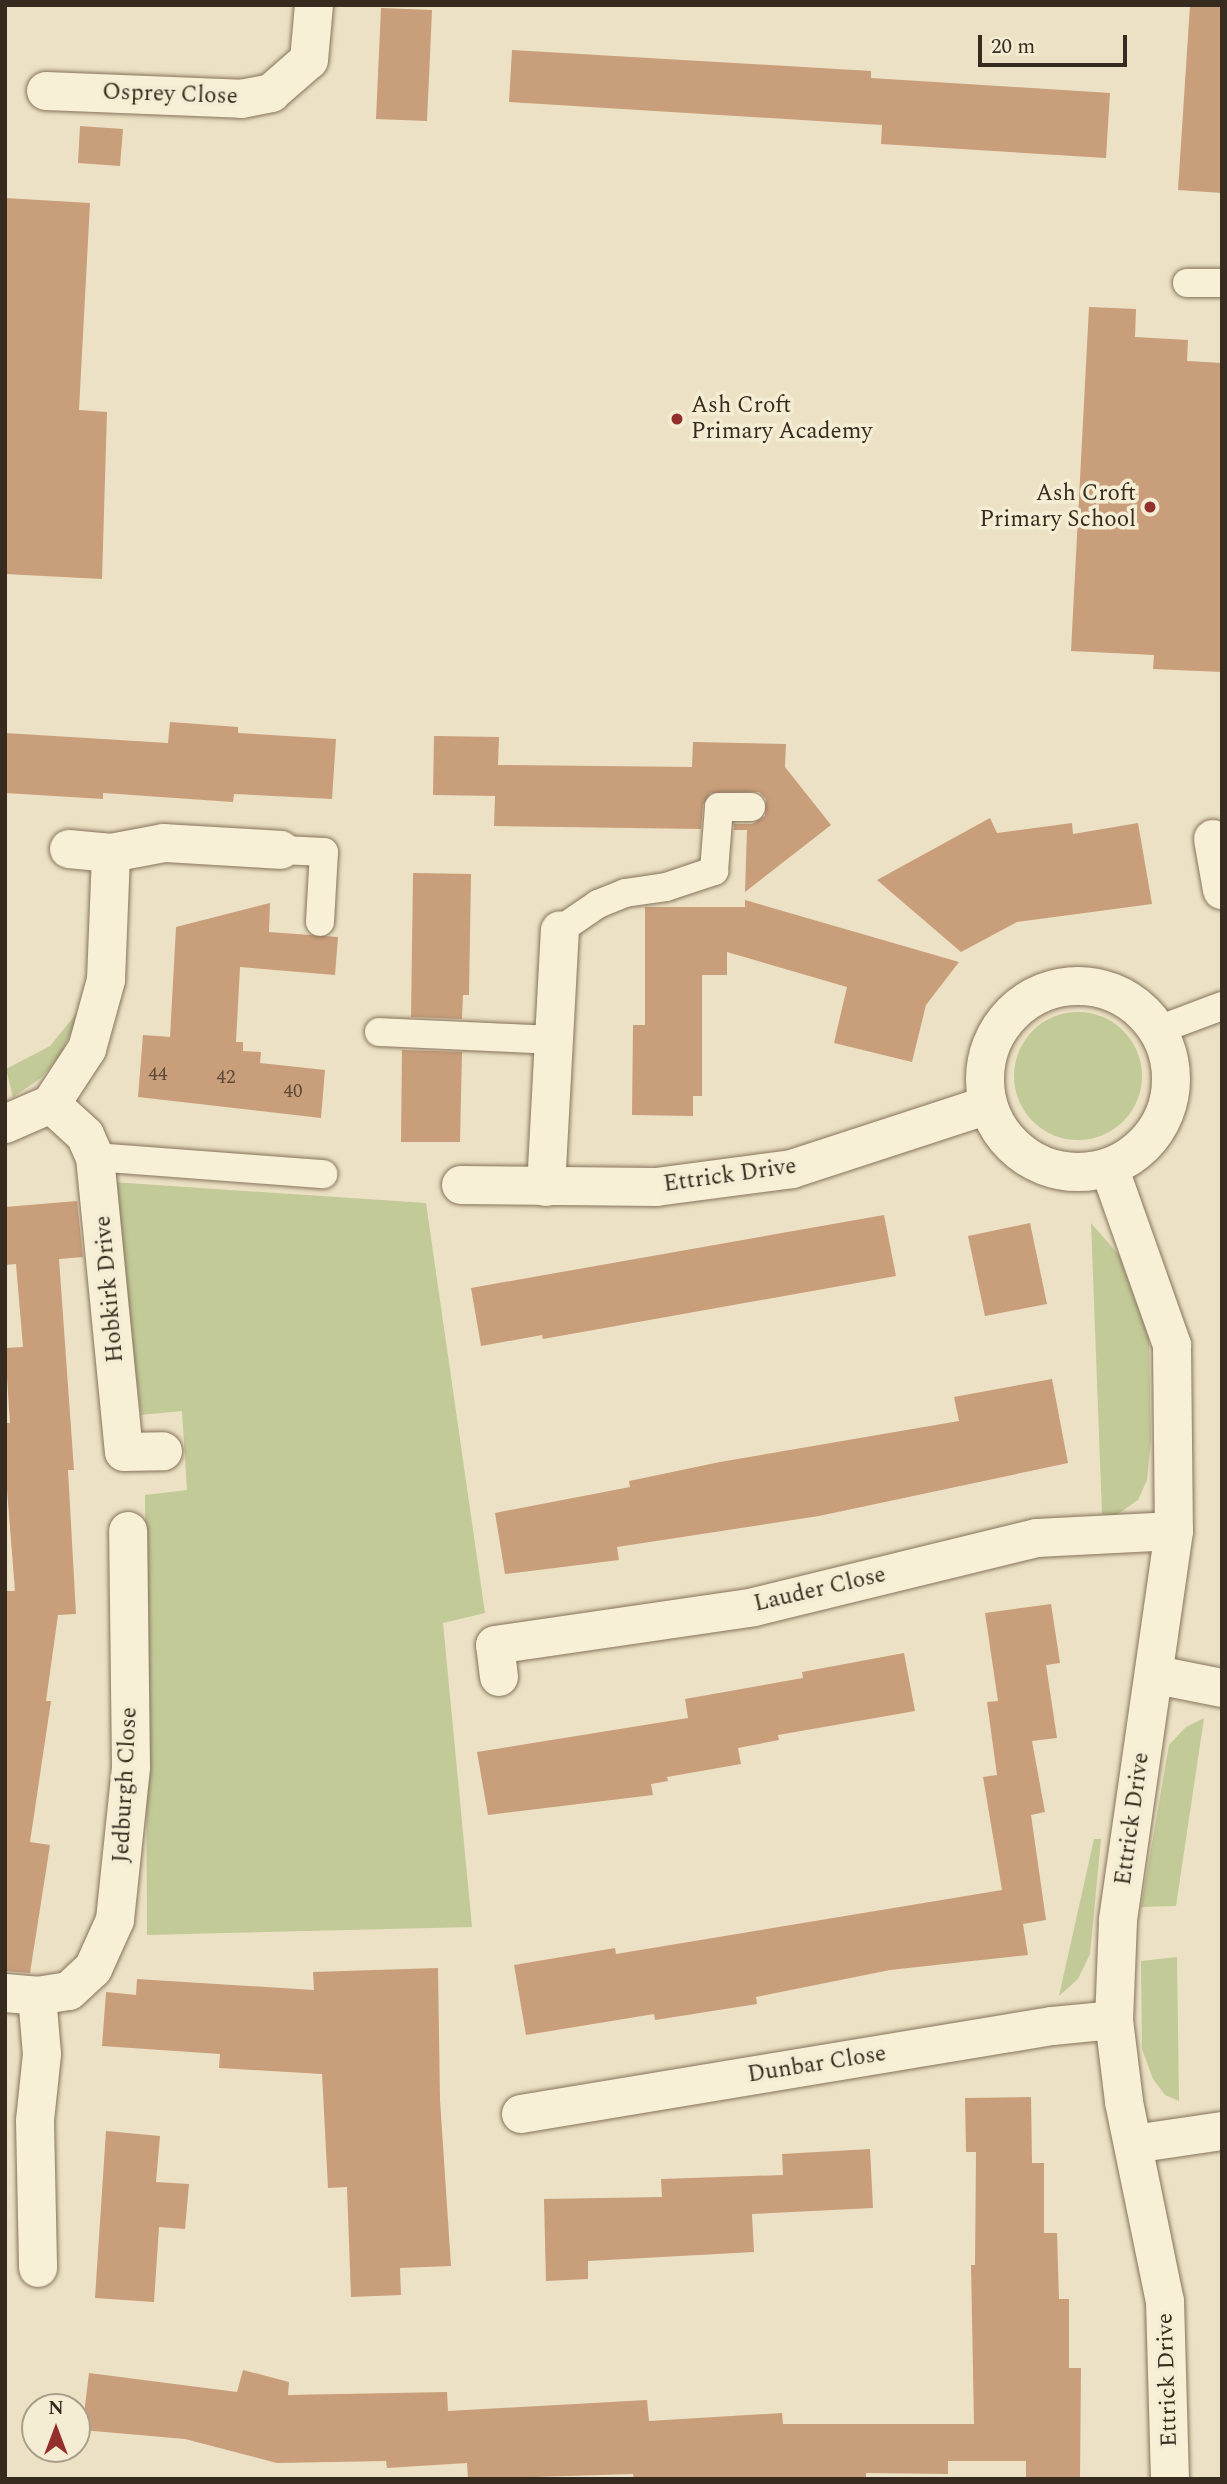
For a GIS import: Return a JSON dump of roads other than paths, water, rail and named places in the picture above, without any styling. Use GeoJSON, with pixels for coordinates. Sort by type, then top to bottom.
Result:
{"type":"FeatureCollection","features":[{"type":"Feature","properties":{"kind":"street","name":"Osprey Close"},"geometry":{"type":"LineString","coordinates":[[46,91],[241,99],[271,93],[309,60],[314,5]]}},
{"type":"Feature","properties":{"kind":"street"},"geometry":{"type":"LineString","coordinates":[[1213,839],[1222,890]]}},
{"type":"Feature","properties":{"kind":"street"},"geometry":{"type":"LineString","coordinates":[[69,849],[111,853],[164,843],[281,850]]}},
{"type":"Feature","properties":{"kind":"street"},"geometry":{"type":"LineString","coordinates":[[5,1124],[51,1104],[87,1049],[106,980],[111,853]]}},
{"type":"Feature","properties":{"kind":"street"},"geometry":{"type":"LineString","coordinates":[[546,1187],[552,1040],[561,930]]}},
{"type":"Feature","properties":{"kind":"street"},"geometry":{"type":"LineString","coordinates":[[1084,985],[1113,992],[1138,1007],[1158,1030],[1169,1057],[1171,1078],[1164,1117],[1147,1142],[1109,1167],[1057,1170],[1027,1157],[1003,1134],[988,1105],[985,1076],[990,1046],[1005,1021],[1045,993],[1084,985]]}},
{"type":"Feature","properties":{"kind":"street","name":"Hobkirk Drive"},"geometry":{"type":"LineString","coordinates":[[51,1104],[85,1135],[95,1157],[124,1452],[163,1451]]}},
{"type":"Feature","properties":{"kind":"street","name":"Ettrick Drive"},"geometry":{"type":"LineString","coordinates":[[461,1185],[656,1187],[792,1169],[988,1105]]}},
{"type":"Feature","properties":{"kind":"street","name":"Ettrick Drive"},"geometry":{"type":"LineString","coordinates":[[1109,1167],[1172,1345],[1174,1531],[1157,1675],[1139,1763],[1118,1921],[1114,2020],[1134,2144],[1165,2301],[1170,2479]]}},
{"type":"Feature","properties":{"kind":"street","name":"Jedburgh Close"},"geometry":{"type":"LineString","coordinates":[[38,2269],[35,2121],[42,2054],[21,1994],[69,1991],[93,1969],[115,1920],[131,1768],[128,1531]]}},
{"type":"Feature","properties":{"kind":"street","name":"Lauder Close"},"geometry":{"type":"LineString","coordinates":[[499,1677],[495,1645],[754,1607],[1037,1538],[1102,1531],[1174,1531]]}},
{"type":"Feature","properties":{"kind":"street"},"geometry":{"type":"LineString","coordinates":[[1157,1675],[1222,1688]]}},
{"type":"Feature","properties":{"kind":"street","name":"Dunbar Close"},"geometry":{"type":"LineString","coordinates":[[521,2114],[1052,2026],[1114,2020]]}},
{"type":"Feature","properties":{"kind":"street"},"geometry":{"type":"LineString","coordinates":[[1134,2144],[1222,2131]]}},
{"type":"Feature","properties":{"kind":"lane"},"geometry":{"type":"LineString","coordinates":[[1187,284],[1222,283]]}},
{"type":"Feature","properties":{"kind":"lane"},"geometry":{"type":"LineString","coordinates":[[561,930],[598,904],[625,893],[666,887],[713,871],[719,807],[751,807]]}},
{"type":"Feature","properties":{"kind":"lane"},"geometry":{"type":"LineString","coordinates":[[281,850],[324,852],[320,922]]}},
{"type":"Feature","properties":{"kind":"lane"},"geometry":{"type":"LineString","coordinates":[[1158,1030],[1222,1006]]}},
{"type":"Feature","properties":{"kind":"lane"},"geometry":{"type":"LineString","coordinates":[[379,1032],[552,1040]]}},
{"type":"Feature","properties":{"kind":"lane"},"geometry":{"type":"LineString","coordinates":[[95,1157],[323,1174]]}},
{"type":"Feature","properties":{"kind":"place","name":"Ash Croft Primary Academy"},"geometry":{"type":"Point","coordinates":[677,419]}},
{"type":"Feature","properties":{"kind":"place","name":"Ash Croft Primary School"},"geometry":{"type":"Point","coordinates":[1150,507]}}]}
